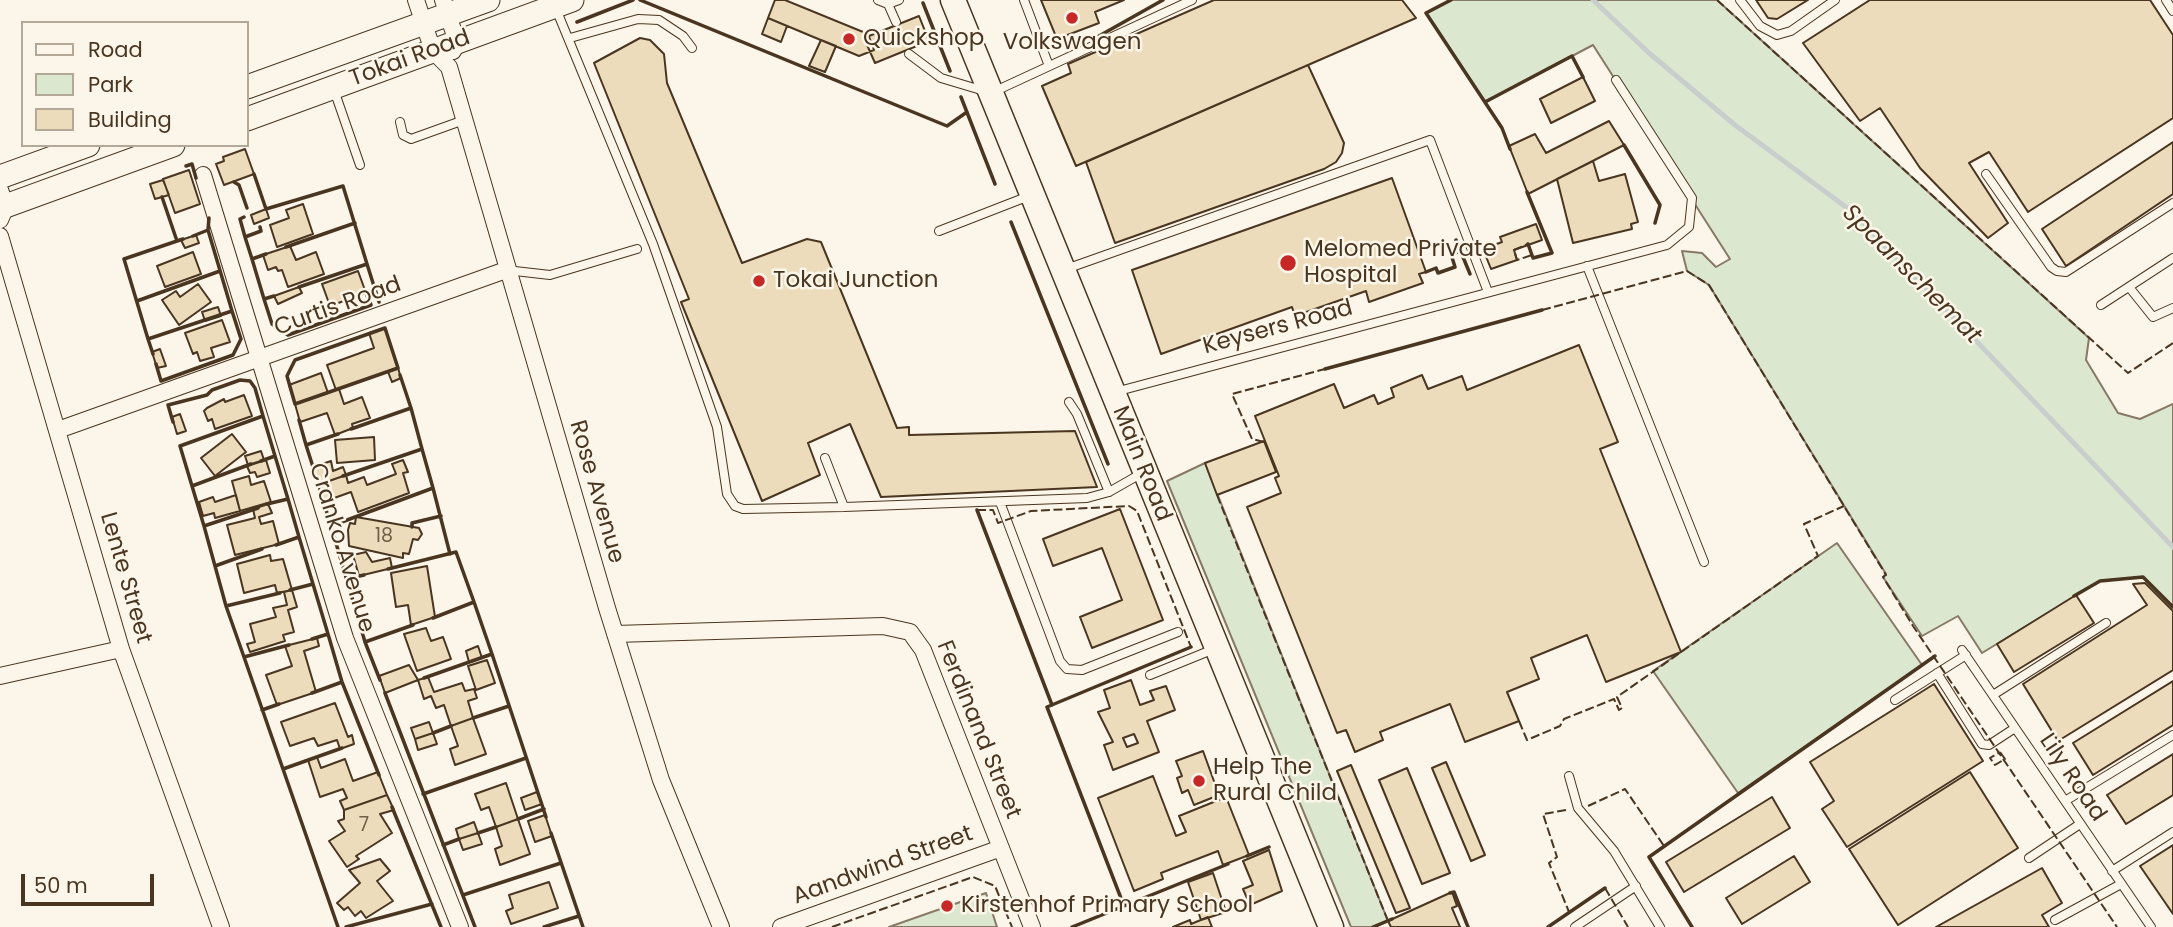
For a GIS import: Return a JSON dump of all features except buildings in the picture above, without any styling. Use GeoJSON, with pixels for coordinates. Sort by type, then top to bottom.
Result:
{"type":"FeatureCollection","features":[{"type":"Feature","properties":{"kind":"main road","name":"Tokai Road"},"geometry":{"type":"LineString","coordinates":[[248,87],[423,22],[446,7],[488,0]]}},
{"type":"Feature","properties":{"kind":"main road"},"geometry":{"type":"LineString","coordinates":[[937,0],[983,90]]}},
{"type":"Feature","properties":{"kind":"main road","name":"Main Road"},"geometry":{"type":"LineString","coordinates":[[953,0],[983,90],[1026,197],[1063,270],[1331,927]]}},
{"type":"Feature","properties":{"kind":"main road","name":"Tokai Road"},"geometry":{"type":"LineString","coordinates":[[248,119],[333,87],[440,57],[457,42],[560,2]]}},
{"type":"Feature","properties":{"kind":"main road"},"geometry":{"type":"LineString","coordinates":[[0,177],[82,147]]}},
{"type":"Feature","properties":{"kind":"main road"},"geometry":{"type":"LineString","coordinates":[[1,206],[167,147]]}},
{"type":"Feature","properties":{"kind":"main road"},"geometry":{"type":"LineString","coordinates":[[1026,197],[1058,296],[1087,329]]}},
{"type":"Feature","properties":{"kind":"street","name":"Rose Avenue"},"geometry":{"type":"LineString","coordinates":[[416,0],[464,120],[615,634],[662,780],[721,927]]}},
{"type":"Feature","properties":{"kind":"street"},"geometry":{"type":"LineString","coordinates":[[446,7],[457,42]]}},
{"type":"Feature","properties":{"kind":"street","name":"Cranko Avenue"},"geometry":{"type":"LineString","coordinates":[[203,175],[345,638],[460,927]]}},
{"type":"Feature","properties":{"kind":"street","name":"Lente Street"},"geometry":{"type":"LineString","coordinates":[[0,236],[121,649],[221,927]]}},
{"type":"Feature","properties":{"kind":"street","name":"Curtis Road"},"geometry":{"type":"LineString","coordinates":[[58,430],[506,270]]}},
{"type":"Feature","properties":{"kind":"street","name":"Ferdinand Street"},"geometry":{"type":"LineString","coordinates":[[615,634],[883,626],[902,628],[916,639],[923,650],[1032,927]]}},
{"type":"Feature","properties":{"kind":"street"},"geometry":{"type":"LineString","coordinates":[[0,676],[121,649]]}},
{"type":"Feature","properties":{"kind":"street","name":"Aandwind Street"},"geometry":{"type":"LineString","coordinates":[[781,927],[1001,848]]}},
{"type":"Feature","properties":{"kind":"lane"},"geometry":{"type":"LineString","coordinates":[[877,0],[888,4],[899,0]]}},
{"type":"Feature","properties":{"kind":"lane"},"geometry":{"type":"LineString","coordinates":[[1024,0],[1049,66]]}},
{"type":"Feature","properties":{"kind":"lane"},"geometry":{"type":"LineString","coordinates":[[909,54],[941,78],[983,90],[1049,66],[1192,0]]}},
{"type":"Feature","properties":{"kind":"lane"},"geometry":{"type":"LineString","coordinates":[[1740,0],[1760,26],[1777,35],[1791,31],[1835,0]]}},
{"type":"Feature","properties":{"kind":"lane"},"geometry":{"type":"LineString","coordinates":[[2166,0],[2173,11]]}},
{"type":"Feature","properties":{"kind":"lane"},"geometry":{"type":"LineString","coordinates":[[560,2],[570,38],[647,227],[712,412],[728,498],[743,509],[1087,498],[1109,492],[1145,472]]}},
{"type":"Feature","properties":{"kind":"lane"},"geometry":{"type":"LineString","coordinates":[[888,4],[896,22]]}},
{"type":"Feature","properties":{"kind":"lane"},"geometry":{"type":"LineString","coordinates":[[570,38],[638,19],[659,20],[683,36],[692,48]]}},
{"type":"Feature","properties":{"kind":"lane","name":"Keysers Road"},"geometry":{"type":"LineString","coordinates":[[1112,392],[1667,245],[1689,227],[1692,198],[1616,80]]}},
{"type":"Feature","properties":{"kind":"lane"},"geometry":{"type":"LineString","coordinates":[[333,87],[360,165]]}},
{"type":"Feature","properties":{"kind":"lane"},"geometry":{"type":"LineString","coordinates":[[400,122],[403,135],[411,139],[464,120]]}},
{"type":"Feature","properties":{"kind":"lane"},"geometry":{"type":"LineString","coordinates":[[1063,270],[1430,140],[1488,292]]}},
{"type":"Feature","properties":{"kind":"lane"},"geometry":{"type":"LineString","coordinates":[[1986,174],[2051,267],[2057,271],[2066,272],[2173,203]]}},
{"type":"Feature","properties":{"kind":"lane"},"geometry":{"type":"LineString","coordinates":[[939,231],[1026,197]]}},
{"type":"Feature","properties":{"kind":"lane","name":"Curtis Road"},"geometry":{"type":"LineString","coordinates":[[506,270],[550,275],[636,249]]}},
{"type":"Feature","properties":{"kind":"lane"},"geometry":{"type":"LineString","coordinates":[[2101,305],[2173,258]]}},
{"type":"Feature","properties":{"kind":"lane"},"geometry":{"type":"LineString","coordinates":[[1587,266],[1704,562]]}},
{"type":"Feature","properties":{"kind":"lane"},"geometry":{"type":"LineString","coordinates":[[2129,287],[2153,317],[2173,308]]}},
{"type":"Feature","properties":{"kind":"lane"},"geometry":{"type":"LineString","coordinates":[[1069,402],[1077,414],[1109,492]]}},
{"type":"Feature","properties":{"kind":"lane"},"geometry":{"type":"LineString","coordinates":[[825,458],[844,507]]}},
{"type":"Feature","properties":{"kind":"lane"},"geometry":{"type":"LineString","coordinates":[[1000,502],[1060,661],[1067,668],[1082,670],[1178,632]]}},
{"type":"Feature","properties":{"kind":"lane"},"geometry":{"type":"LineString","coordinates":[[1993,695],[2106,623]]}},
{"type":"Feature","properties":{"kind":"lane"},"geometry":{"type":"LineString","coordinates":[[1150,675],[1216,648]]}},
{"type":"Feature","properties":{"kind":"lane","name":"Lily Road"},"geometry":{"type":"LineString","coordinates":[[1937,673],[1964,653],[2151,927]]}},
{"type":"Feature","properties":{"kind":"lane"},"geometry":{"type":"LineString","coordinates":[[1895,700],[1937,673],[1982,744],[1989,744],[2015,728]]}},
{"type":"Feature","properties":{"kind":"lane"},"geometry":{"type":"LineString","coordinates":[[2065,801],[2173,735]]}},
{"type":"Feature","properties":{"kind":"lane"},"geometry":{"type":"LineString","coordinates":[[1569,776],[1578,808],[1614,851],[1660,927]]}},
{"type":"Feature","properties":{"kind":"lane"},"geometry":{"type":"LineString","coordinates":[[2029,858],[2080,824]]}},
{"type":"Feature","properties":{"kind":"lane"},"geometry":{"type":"LineString","coordinates":[[2112,871],[2173,832]]}},
{"type":"Feature","properties":{"kind":"lane"},"geometry":{"type":"LineString","coordinates":[[2055,920],[2121,884]]}},
{"type":"Feature","properties":{"kind":"lane"},"geometry":{"type":"LineString","coordinates":[[1575,927],[1636,886]]}},
{"type":"Feature","properties":{"kind":"green space"},"geometry":{"type":"Polygon","coordinates":[[[1451,0],[1717,0],[2089,338],[2086,360],[2118,413],[2140,419],[2173,404],[2173,607],[2143,577],[2100,581],[1982,653],[1958,616],[1922,636],[1883,577],[1886,574],[1709,285],[1687,271],[1682,251],[1702,253],[1716,267],[1730,259],[1593,45],[1485,102],[1426,13],[1451,0]]]}},
{"type":"Feature","properties":{"kind":"green space"},"geometry":{"type":"Polygon","coordinates":[[[1205,463],[1388,921],[1374,927],[1351,927],[1167,481],[1205,463]]]}},
{"type":"Feature","properties":{"kind":"green space"},"geometry":{"type":"Polygon","coordinates":[[[1837,543],[1922,665],[1738,793],[1653,671],[1837,543]]]}},
{"type":"Feature","properties":{"kind":"green space"},"geometry":{"type":"Polygon","coordinates":[[[986,893],[997,927],[889,927],[986,893]]]}},
{"type":"Feature","properties":{"kind":"waterway","name":"Spaanschemat"},"geometry":{"type":"LineString","coordinates":[[1593,0],[1649,53],[1735,125],[1854,213],[2173,547]]}},
{"type":"Feature","properties":{"kind":"fence"},"geometry":{"type":"LineString","coordinates":[[1717,0],[2128,373],[2173,343]]}},
{"type":"Feature","properties":{"kind":"fence"},"geometry":{"type":"LineString","coordinates":[[1528,244],[1532,255],[1517,260],[1514,250],[1528,244]]}},
{"type":"Feature","properties":{"kind":"fence"},"geometry":{"type":"LineString","coordinates":[[1542,310],[1687,271],[1709,285],[1886,575],[1883,577],[1913,626],[2117,927]]}},
{"type":"Feature","properties":{"kind":"fence"},"geometry":{"type":"LineString","coordinates":[[1264,442],[1252,439],[1232,394],[1325,369]]}},
{"type":"Feature","properties":{"kind":"fence"},"geometry":{"type":"LineString","coordinates":[[1217,495],[1388,921]]}},
{"type":"Feature","properties":{"kind":"fence"},"geometry":{"type":"LineString","coordinates":[[977,510],[993,510],[998,523],[1031,511],[1129,506],[1137,511],[1191,647]]}},
{"type":"Feature","properties":{"kind":"fence"},"geometry":{"type":"LineString","coordinates":[[1519,721],[1527,740],[1560,726],[1564,719],[1614,699],[1619,710],[1622,708],[1617,697],[1818,556],[1804,524],[1844,506]]}},
{"type":"Feature","properties":{"kind":"fence"},"geometry":{"type":"LineString","coordinates":[[2000,752],[2005,759],[1995,765],[1990,758],[2000,752]]}},
{"type":"Feature","properties":{"kind":"fence"},"geometry":{"type":"LineString","coordinates":[[1588,806],[1625,789],[1664,846]]}},
{"type":"Feature","properties":{"kind":"fence"},"geometry":{"type":"LineString","coordinates":[[1566,810],[1543,814],[1557,857],[1549,863],[1569,912]]}},
{"type":"Feature","properties":{"kind":"fence"},"geometry":{"type":"LineString","coordinates":[[832,927],[973,877],[995,886],[1012,927]]}},
{"type":"Feature","properties":{"kind":"fence"},"geometry":{"type":"LineString","coordinates":[[1605,888],[1628,927]]}},
{"type":"Feature","properties":{"kind":"wall"},"geometry":{"type":"LineString","coordinates":[[577,22],[633,0]]}},
{"type":"Feature","properties":{"kind":"wall"},"geometry":{"type":"LineString","coordinates":[[640,0],[947,126],[967,112]]}},
{"type":"Feature","properties":{"kind":"wall"},"geometry":{"type":"LineString","coordinates":[[1099,36],[1163,0]]}},
{"type":"Feature","properties":{"kind":"wall"},"geometry":{"type":"LineString","coordinates":[[1451,0],[1426,13],[1502,128],[1510,149]]}},
{"type":"Feature","properties":{"kind":"wall"},"geometry":{"type":"LineString","coordinates":[[923,3],[950,71]]}},
{"type":"Feature","properties":{"kind":"wall"},"geometry":{"type":"LineString","coordinates":[[1485,102],[1572,56],[1583,77]]}},
{"type":"Feature","properties":{"kind":"wall"},"geometry":{"type":"LineString","coordinates":[[961,97],[995,184]]}},
{"type":"Feature","properties":{"kind":"wall"},"geometry":{"type":"LineString","coordinates":[[1624,145],[1660,205],[1655,223]]}},
{"type":"Feature","properties":{"kind":"wall"},"geometry":{"type":"LineString","coordinates":[[186,166],[192,164],[196,178]]}},
{"type":"Feature","properties":{"kind":"wall"},"geometry":{"type":"LineString","coordinates":[[254,174],[266,209],[343,186],[367,264],[299,287]]}},
{"type":"Feature","properties":{"kind":"wall"},"geometry":{"type":"LineString","coordinates":[[234,182],[239,185],[247,208]]}},
{"type":"Feature","properties":{"kind":"wall"},"geometry":{"type":"LineString","coordinates":[[1527,192],[1552,253],[1533,258],[1528,244]]}},
{"type":"Feature","properties":{"kind":"wall"},"geometry":{"type":"LineString","coordinates":[[162,197],[177,241],[183,239]]}},
{"type":"Feature","properties":{"kind":"wall"},"geometry":{"type":"LineString","coordinates":[[244,217],[240,219],[245,237],[261,231],[260,227]]}},
{"type":"Feature","properties":{"kind":"wall"},"geometry":{"type":"LineString","coordinates":[[193,236],[208,230],[209,218]]}},
{"type":"Feature","properties":{"kind":"wall"},"geometry":{"type":"LineString","coordinates":[[1011,222],[1108,464]]}},
{"type":"Feature","properties":{"kind":"wall"},"geometry":{"type":"LineString","coordinates":[[286,247],[355,223]]}},
{"type":"Feature","properties":{"kind":"wall"},"geometry":{"type":"LineString","coordinates":[[153,354],[148,339],[232,311],[208,230]]}},
{"type":"Feature","properties":{"kind":"wall"},"geometry":{"type":"LineString","coordinates":[[245,237],[252,259],[266,254]]}},
{"type":"Feature","properties":{"kind":"wall"},"geometry":{"type":"LineString","coordinates":[[1456,240],[1470,274]]}},
{"type":"Feature","properties":{"kind":"wall"},"geometry":{"type":"LineString","coordinates":[[148,339],[124,259],[177,241]]}},
{"type":"Feature","properties":{"kind":"wall"},"geometry":{"type":"LineString","coordinates":[[1426,272],[1436,268],[1438,273],[1455,267],[1451,254],[1461,251]]}},
{"type":"Feature","properties":{"kind":"wall"},"geometry":{"type":"LineString","coordinates":[[252,259],[264,299],[274,296]]}},
{"type":"Feature","properties":{"kind":"wall"},"geometry":{"type":"LineString","coordinates":[[367,264],[379,302]]}},
{"type":"Feature","properties":{"kind":"wall"},"geometry":{"type":"LineString","coordinates":[[137,301],[220,271]]}},
{"type":"Feature","properties":{"kind":"wall"},"geometry":{"type":"LineString","coordinates":[[264,299],[272,324],[288,335],[371,305],[366,293]]}},
{"type":"Feature","properties":{"kind":"wall"},"geometry":{"type":"LineString","coordinates":[[1325,369],[1542,310]]}},
{"type":"Feature","properties":{"kind":"wall"},"geometry":{"type":"LineString","coordinates":[[156,364],[161,381],[233,355],[241,339],[232,311]]}},
{"type":"Feature","properties":{"kind":"wall"},"geometry":{"type":"LineString","coordinates":[[385,328],[398,368],[295,404],[287,376],[295,360],[385,328]]}},
{"type":"Feature","properties":{"kind":"wall"},"geometry":{"type":"LineString","coordinates":[[351,429],[411,408],[400,375]]}},
{"type":"Feature","properties":{"kind":"wall"},"geometry":{"type":"LineString","coordinates":[[173,422],[168,405],[207,395],[212,390],[240,380],[250,381],[255,388],[263,416]]}},
{"type":"Feature","properties":{"kind":"wall"},"geometry":{"type":"LineString","coordinates":[[343,476],[422,449],[411,408]]}},
{"type":"Feature","properties":{"kind":"wall"},"geometry":{"type":"LineString","coordinates":[[192,486],[180,446],[263,416],[275,456]]}},
{"type":"Feature","properties":{"kind":"wall"},"geometry":{"type":"LineString","coordinates":[[299,420],[306,445],[338,434]]}},
{"type":"Feature","properties":{"kind":"wall"},"geometry":{"type":"LineString","coordinates":[[306,445],[314,470]]}},
{"type":"Feature","properties":{"kind":"wall"},"geometry":{"type":"LineString","coordinates":[[323,500],[331,526],[433,488],[422,449]]}},
{"type":"Feature","properties":{"kind":"wall"},"geometry":{"type":"LineString","coordinates":[[261,461],[275,456],[288,499]]}},
{"type":"Feature","properties":{"kind":"wall"},"geometry":{"type":"LineString","coordinates":[[204,526],[192,486],[251,464]]}},
{"type":"Feature","properties":{"kind":"wall"},"geometry":{"type":"LineString","coordinates":[[433,488],[450,554]]}},
{"type":"Feature","properties":{"kind":"wall"},"geometry":{"type":"LineString","coordinates":[[267,504],[288,499],[299,537]]}},
{"type":"Feature","properties":{"kind":"wall"},"geometry":{"type":"LineString","coordinates":[[215,566],[204,526],[258,508]]}},
{"type":"Feature","properties":{"kind":"wall"},"geometry":{"type":"LineString","coordinates":[[977,510],[1052,705]]}},
{"type":"Feature","properties":{"kind":"wall"},"geometry":{"type":"LineString","coordinates":[[412,527],[412,523],[441,516]]}},
{"type":"Feature","properties":{"kind":"wall"},"geometry":{"type":"LineString","coordinates":[[331,526],[365,642],[413,625]]}},
{"type":"Feature","properties":{"kind":"wall"},"geometry":{"type":"LineString","coordinates":[[276,545],[299,537],[313,584]]}},
{"type":"Feature","properties":{"kind":"wall"},"geometry":{"type":"LineString","coordinates":[[226,606],[215,566],[262,549]]}},
{"type":"Feature","properties":{"kind":"wall"},"geometry":{"type":"LineString","coordinates":[[388,569],[456,552],[474,602],[433,618]]}},
{"type":"Feature","properties":{"kind":"wall"},"geometry":{"type":"LineString","coordinates":[[347,579],[364,575]]}},
{"type":"Feature","properties":{"kind":"wall"},"geometry":{"type":"LineString","coordinates":[[2074,596],[2100,581],[2143,577],[2173,607]]}},
{"type":"Feature","properties":{"kind":"wall"},"geometry":{"type":"LineString","coordinates":[[290,590],[313,584],[328,634]]}},
{"type":"Feature","properties":{"kind":"wall"},"geometry":{"type":"LineString","coordinates":[[244,657],[226,606],[280,593]]}},
{"type":"Feature","properties":{"kind":"wall"},"geometry":{"type":"LineString","coordinates":[[424,678],[492,654],[474,602]]}},
{"type":"Feature","properties":{"kind":"wall"},"geometry":{"type":"LineString","coordinates":[[312,639],[328,634],[342,682],[312,693]]}},
{"type":"Feature","properties":{"kind":"wall"},"geometry":{"type":"LineString","coordinates":[[365,642],[380,680]]}},
{"type":"Feature","properties":{"kind":"wall"},"geometry":{"type":"LineString","coordinates":[[289,645],[244,657],[338,927]]}},
{"type":"Feature","properties":{"kind":"wall"},"geometry":{"type":"LineString","coordinates":[[1072,927],[1124,906],[1047,707],[1191,647]]}},
{"type":"Feature","properties":{"kind":"wall"},"geometry":{"type":"LineString","coordinates":[[492,654],[546,817]]}},
{"type":"Feature","properties":{"kind":"wall"},"geometry":{"type":"LineString","coordinates":[[1692,927],[1649,857],[1935,656]]}},
{"type":"Feature","properties":{"kind":"wall"},"geometry":{"type":"LineString","coordinates":[[342,682],[379,775]]}},
{"type":"Feature","properties":{"kind":"wall"},"geometry":{"type":"LineString","coordinates":[[385,693],[475,927]]}},
{"type":"Feature","properties":{"kind":"wall"},"geometry":{"type":"LineString","coordinates":[[262,710],[279,704]]}},
{"type":"Feature","properties":{"kind":"wall"},"geometry":{"type":"LineString","coordinates":[[473,718],[509,706]]}},
{"type":"Feature","properties":{"kind":"wall"},"geometry":{"type":"LineString","coordinates":[[433,733],[451,726]]}},
{"type":"Feature","properties":{"kind":"wall"},"geometry":{"type":"LineString","coordinates":[[283,769],[342,748]]}},
{"type":"Feature","properties":{"kind":"wall"},"geometry":{"type":"LineString","coordinates":[[423,794],[526,758]]}},
{"type":"Feature","properties":{"kind":"wall"},"geometry":{"type":"LineString","coordinates":[[392,807],[441,927]]}},
{"type":"Feature","properties":{"kind":"wall"},"geometry":{"type":"LineString","coordinates":[[518,819],[544,809]]}},
{"type":"Feature","properties":{"kind":"wall"},"geometry":{"type":"LineString","coordinates":[[478,833],[496,827]]}},
{"type":"Feature","properties":{"kind":"wall"},"geometry":{"type":"LineString","coordinates":[[551,833],[583,927]]}},
{"type":"Feature","properties":{"kind":"wall"},"geometry":{"type":"LineString","coordinates":[[443,845],[459,839]]}},
{"type":"Feature","properties":{"kind":"wall"},"geometry":{"type":"LineString","coordinates":[[1247,856],[1269,847]]}},
{"type":"Feature","properties":{"kind":"wall"},"geometry":{"type":"LineString","coordinates":[[463,895],[561,863]]}},
{"type":"Feature","properties":{"kind":"wall"},"geometry":{"type":"LineString","coordinates":[[1124,906],[1228,864]]}},
{"type":"Feature","properties":{"kind":"wall"},"geometry":{"type":"LineString","coordinates":[[1548,927],[1605,888]]}},
{"type":"Feature","properties":{"kind":"wall"},"geometry":{"type":"LineString","coordinates":[[1450,893],[1454,892],[1468,927]]}},
{"type":"Feature","properties":{"kind":"wall"},"geometry":{"type":"LineString","coordinates":[[346,927],[432,904]]}},
{"type":"Feature","properties":{"kind":"wall"},"geometry":{"type":"LineString","coordinates":[[544,927],[579,916]]}},
{"type":"Feature","properties":{"kind":"wall"},"geometry":{"type":"LineString","coordinates":[[1373,927],[1392,919]]}},
{"type":"Feature","properties":{"kind":"place","name":"Volkswagen"},"geometry":{"type":"Point","coordinates":[1072,18]}},
{"type":"Feature","properties":{"kind":"place","name":"Quickshop"},"geometry":{"type":"Point","coordinates":[849,39]}},
{"type":"Feature","properties":{"kind":"place","name":"Melomed Private Hospital"},"geometry":{"type":"Point","coordinates":[1288,263]}},
{"type":"Feature","properties":{"kind":"place","name":"Tokai Junction"},"geometry":{"type":"Point","coordinates":[759,281]}},
{"type":"Feature","properties":{"kind":"place","name":"Help The Rural Child"},"geometry":{"type":"Point","coordinates":[1199,781]}},
{"type":"Feature","properties":{"kind":"place","name":"Kirstenhof Primary School"},"geometry":{"type":"Point","coordinates":[947,906]}}]}
